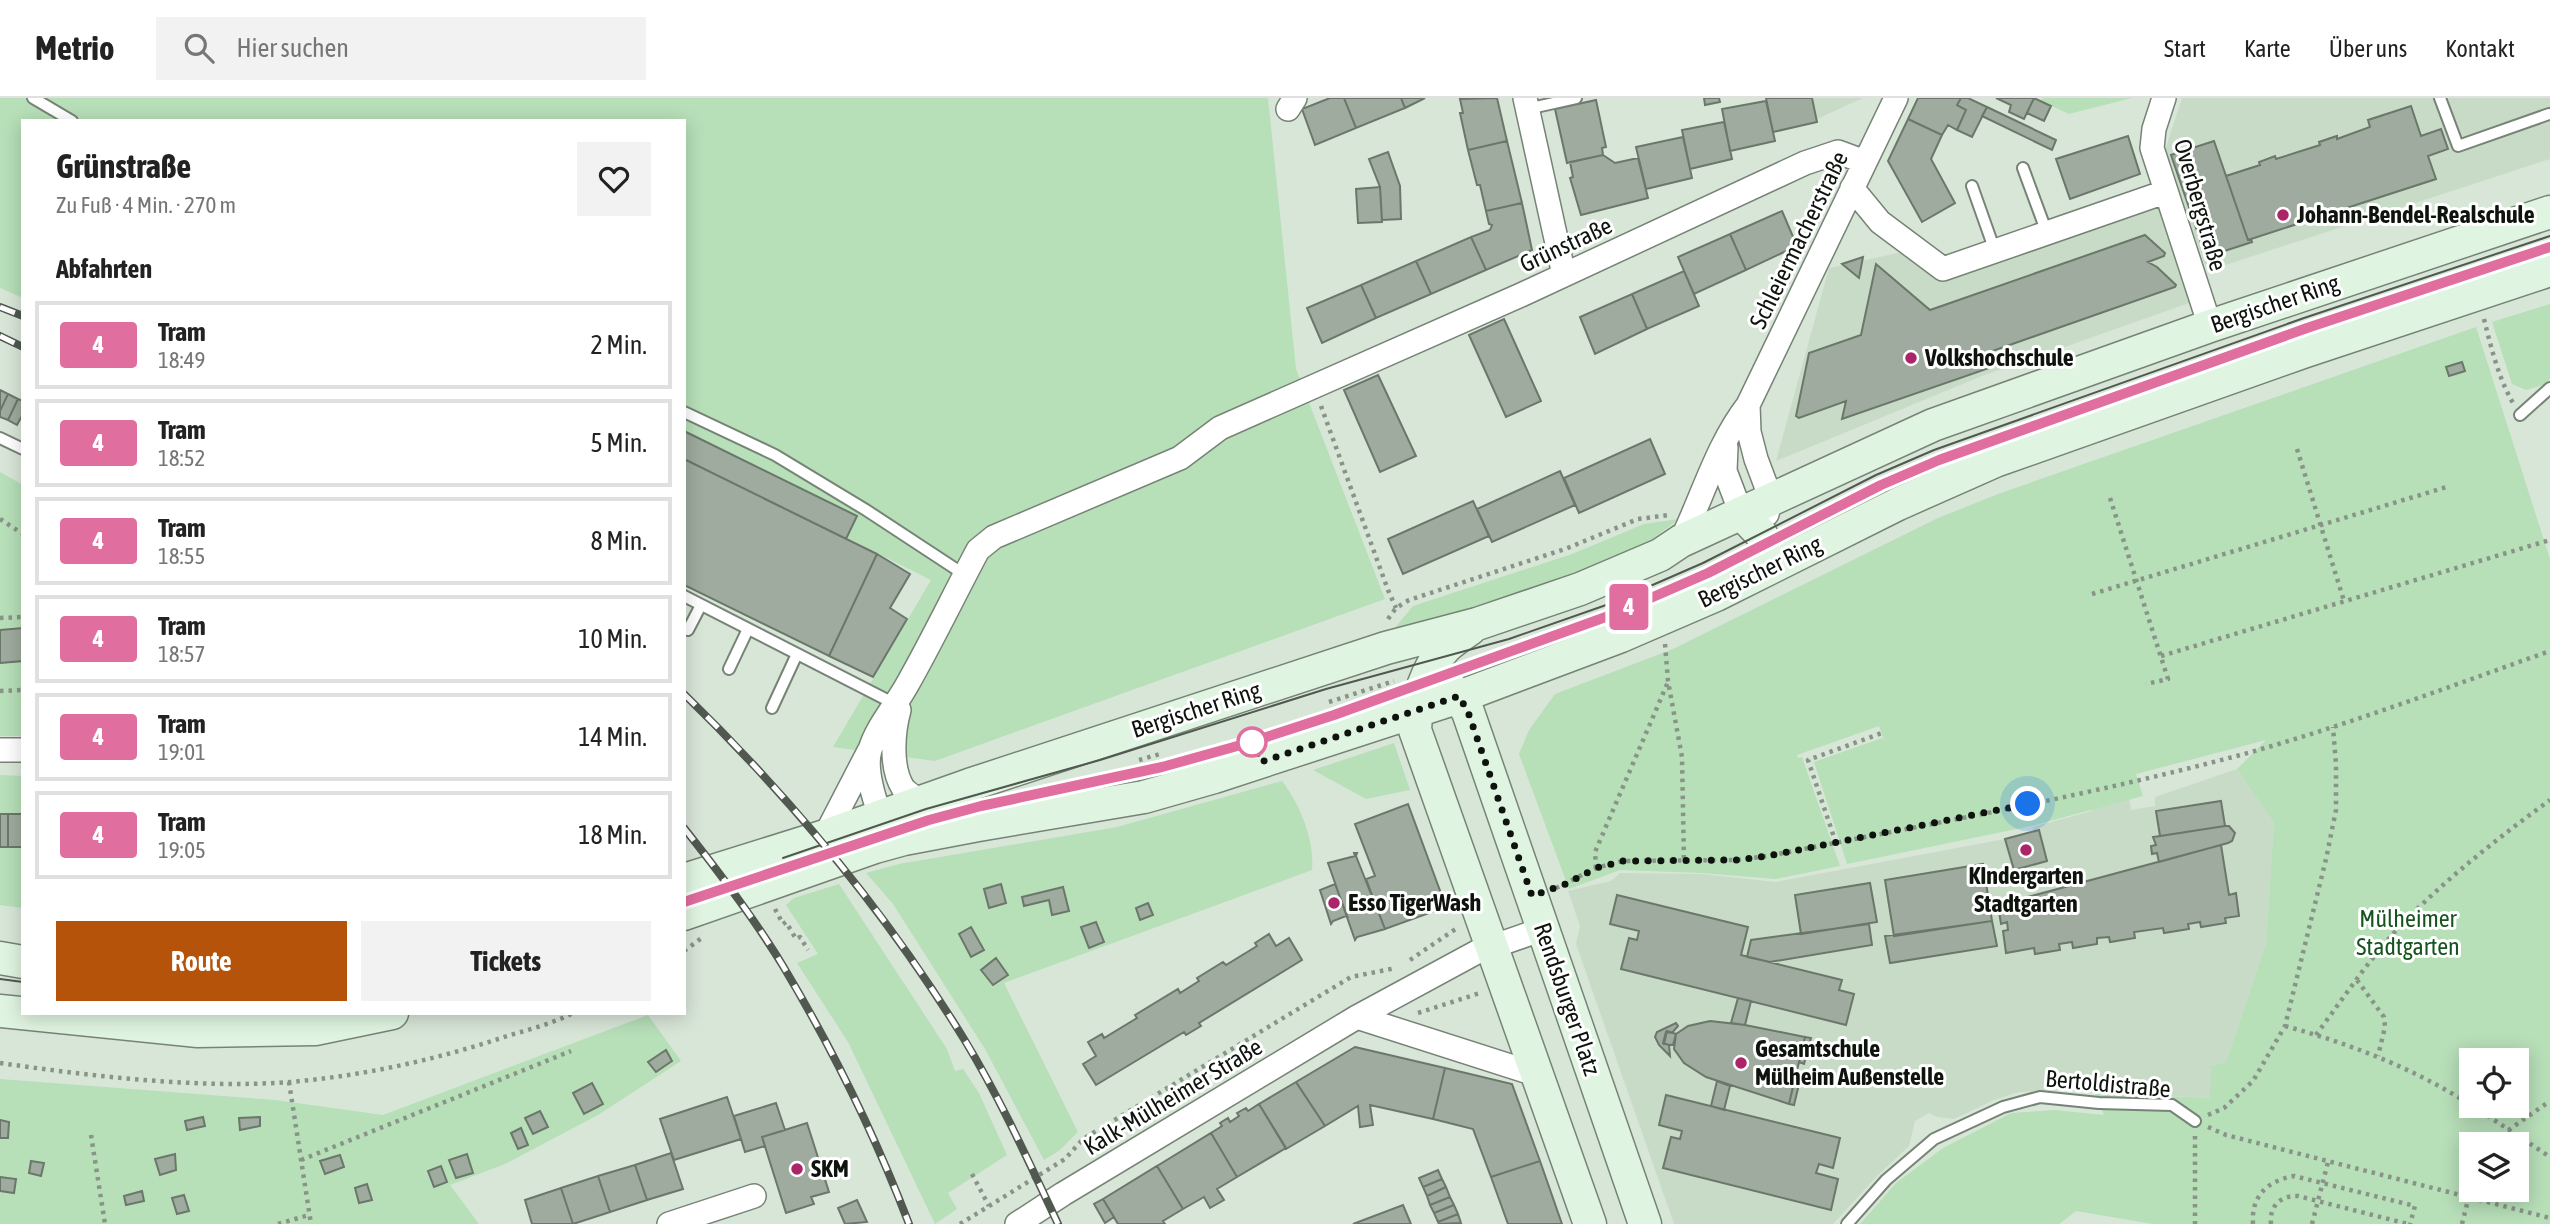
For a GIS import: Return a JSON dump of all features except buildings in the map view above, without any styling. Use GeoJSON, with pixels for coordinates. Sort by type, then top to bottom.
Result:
{"type":"FeatureCollection","features":[{"type":"Feature","properties":{"kind":"main road","name":"Bergischer Ring"},"geometry":{"type":"LineString","coordinates":[[896,822],[1386,648],[1477,624],[1580,589],[1660,555],[1681,541],[1751,523],[1771,499],[1933,425],[2210,326],[2550,212]]}},
{"type":"Feature","properties":{"kind":"main road","name":"Bergischer Ring"},"geometry":{"type":"LineString","coordinates":[[896,822],[1144,797],[1408,714],[1621,636],[1716,595],[1898,504],[1995,461],[2303,352],[2550,270]]}},
{"type":"Feature","properties":{"kind":"main road"},"geometry":{"type":"LineString","coordinates":[[1751,523],[1776,565]]}},
{"type":"Feature","properties":{"kind":"main road"},"geometry":{"type":"LineString","coordinates":[[1477,624],[1448,645],[1431,670],[1408,714],[1590,1224]]}},
{"type":"Feature","properties":{"kind":"main road"},"geometry":{"type":"LineString","coordinates":[[1386,648],[1413,657],[1459,696]]}},
{"type":"Feature","properties":{"kind":"main road","name":"Rendsburger Platz"},"geometry":{"type":"LineString","coordinates":[[1459,696],[1468,712],[1645,1224]]}},
{"type":"Feature","properties":{"kind":"main road"},"geometry":{"type":"LineString","coordinates":[[686,879],[825,836],[896,822]]}},
{"type":"Feature","properties":{"kind":"main road"},"geometry":{"type":"LineString","coordinates":[[686,913],[896,822]]}},
{"type":"Feature","properties":{"kind":"main road"},"geometry":{"type":"LineString","coordinates":[[0,958],[21,962]]}},
{"type":"Feature","properties":{"kind":"main road"},"geometry":{"type":"LineString","coordinates":[[0,1011],[21,1013]]}},
{"type":"Feature","properties":{"kind":"main road"},"geometry":{"type":"LineString","coordinates":[[40,1015],[198,1031],[315,1029],[382,1015]]}},
{"type":"Feature","properties":{"kind":"street","name":"Schleiermacherstraße"},"geometry":{"type":"LineString","coordinates":[[1681,541],[1726,440],[1748,405],[1896,98]]}},
{"type":"Feature","properties":{"kind":"street","name":"Overbergstraße"},"geometry":{"type":"LineString","coordinates":[[2164,98],[2154,129],[2152,148],[2210,326]]}},
{"type":"Feature","properties":{"kind":"street"},"geometry":{"type":"LineString","coordinates":[[1526,103],[1564,275]]}},
{"type":"Feature","properties":{"kind":"street","name":"Grünstraße"},"geometry":{"type":"LineString","coordinates":[[825,836],[978,550],[994,537],[1180,458],[1220,428],[1564,275],[1805,163],[1838,152],[1865,162]]}},
{"type":"Feature","properties":{"kind":"street"},"geometry":{"type":"LineString","coordinates":[[1852,188],[1880,222],[1943,269],[2165,192]]}},
{"type":"Feature","properties":{"kind":"street"},"geometry":{"type":"LineString","coordinates":[[1748,405],[1749,432],[1771,499]]}},
{"type":"Feature","properties":{"kind":"street"},"geometry":{"type":"LineString","coordinates":[[1726,440],[1725,471],[1751,523]]}},
{"type":"Feature","properties":{"kind":"street","name":"Grünstraße"},"geometry":{"type":"LineString","coordinates":[[896,822],[903,788],[895,760],[893,733],[900,699]]}},
{"type":"Feature","properties":{"kind":"street"},"geometry":{"type":"LineString","coordinates":[[0,750],[21,750]]}},
{"type":"Feature","properties":{"kind":"street"},"geometry":{"type":"LineString","coordinates":[[869,751],[869,772],[896,822]]}},
{"type":"Feature","properties":{"kind":"street","name":"Kalk-Mülheimer Straße"},"geometry":{"type":"LineString","coordinates":[[1017,1224],[1357,1017],[1477,952],[1543,929]]}},
{"type":"Feature","properties":{"kind":"street"},"geometry":{"type":"LineString","coordinates":[[1357,1017],[1538,1075]]}},
{"type":"Feature","properties":{"kind":"street"},"geometry":{"type":"LineString","coordinates":[[669,1224],[754,1196]]}},
{"type":"Feature","properties":{"kind":"lane"},"geometry":{"type":"LineString","coordinates":[[33,98],[69,119]]}},
{"type":"Feature","properties":{"kind":"lane"},"geometry":{"type":"LineString","coordinates":[[1526,103],[1576,98]]}},
{"type":"Feature","properties":{"kind":"lane"},"geometry":{"type":"LineString","coordinates":[[2440,98],[2458,146],[2549,114]]}},
{"type":"Feature","properties":{"kind":"lane"},"geometry":{"type":"LineString","coordinates":[[2023,167],[2047,233]]}},
{"type":"Feature","properties":{"kind":"lane"},"geometry":{"type":"LineString","coordinates":[[1972,186],[1995,251]]}},
{"type":"Feature","properties":{"kind":"lane"},"geometry":{"type":"LineString","coordinates":[[2520,415],[2550,388]]}},
{"type":"Feature","properties":{"kind":"lane"},"geometry":{"type":"LineString","coordinates":[[686,413],[775,455],[965,575]]}},
{"type":"Feature","properties":{"kind":"lane"},"geometry":{"type":"LineString","coordinates":[[0,438],[21,448]]}},
{"type":"Feature","properties":{"kind":"lane"},"geometry":{"type":"LineString","coordinates":[[686,597],[797,654],[900,699]]}},
{"type":"Feature","properties":{"kind":"lane"},"geometry":{"type":"LineString","coordinates":[[688,630],[701,605]]}},
{"type":"Feature","properties":{"kind":"lane"},"geometry":{"type":"LineString","coordinates":[[729,669],[748,629]]}},
{"type":"Feature","properties":{"kind":"lane"},"geometry":{"type":"LineString","coordinates":[[772,708],[797,654]]}},
{"type":"Feature","properties":{"kind":"lane","name":"Bertoldistraße"},"geometry":{"type":"LineString","coordinates":[[1847,1224],[1886,1180],[1934,1139],[2003,1107],[2040,1097],[2172,1105],[2195,1121]]}},
{"type":"Feature","properties":{"kind":"path"},"geometry":{"type":"LineString","coordinates":[[2483,315],[2506,391],[2520,415]]}},
{"type":"Feature","properties":{"kind":"path"},"geometry":{"type":"LineString","coordinates":[[1314,386],[1396,608]]}},
{"type":"Feature","properties":{"kind":"path"},"geometry":{"type":"LineString","coordinates":[[2297,449],[2344,601]]}},
{"type":"Feature","properties":{"kind":"path"},"geometry":{"type":"LineString","coordinates":[[2092,594],[2449,486]]}},
{"type":"Feature","properties":{"kind":"path"},"geometry":{"type":"LineString","coordinates":[[2110,498],[2168,679],[2146,684]]}},
{"type":"Feature","properties":{"kind":"path"},"geometry":{"type":"LineString","coordinates":[[0,519],[21,533]]}},
{"type":"Feature","properties":{"kind":"path"},"geometry":{"type":"LineString","coordinates":[[2161,656],[2550,540]]}},
{"type":"Feature","properties":{"kind":"path"},"geometry":{"type":"LineString","coordinates":[[0,618],[21,617]]}},
{"type":"Feature","properties":{"kind":"path"},"geometry":{"type":"LineString","coordinates":[[1653,648],[1676,638]]}},
{"type":"Feature","properties":{"kind":"path"},"geometry":{"type":"LineString","coordinates":[[1665,643],[1668,681],[1682,757],[1684,861]]}},
{"type":"Feature","properties":{"kind":"path"},"geometry":{"type":"LineString","coordinates":[[1386,648],[1394,681],[1408,714]]}},
{"type":"Feature","properties":{"kind":"path"},"geometry":{"type":"LineString","coordinates":[[1532,896],[1566,884],[1596,868],[1623,861],[1738,860],[2110,788],[2333,727],[2550,651]]}},
{"type":"Feature","properties":{"kind":"path"},"geometry":{"type":"LineString","coordinates":[[1329,702],[1394,681]]}},
{"type":"Feature","properties":{"kind":"path"},"geometry":{"type":"LineString","coordinates":[[1596,868],[1595,852],[1668,681]]}},
{"type":"Feature","properties":{"kind":"path"},"geometry":{"type":"LineString","coordinates":[[0,691],[21,690]]}},
{"type":"Feature","properties":{"kind":"path"},"geometry":{"type":"LineString","coordinates":[[2195,1121],[2224,1108],[2253,1081],[2285,1026],[2336,810],[2333,727]]}},
{"type":"Feature","properties":{"kind":"path"},"geometry":{"type":"LineString","coordinates":[[1836,843],[1808,760],[1882,733]]}},
{"type":"Feature","properties":{"kind":"path"},"geometry":{"type":"LineString","coordinates":[[2316,1035],[2380,949],[2412,914],[2483,849],[2550,800]]}},
{"type":"Feature","properties":{"kind":"path"},"geometry":{"type":"LineString","coordinates":[[770,898],[783,924],[786,922],[796,939],[800,937],[808,950]]}},
{"type":"Feature","properties":{"kind":"path"},"geometry":{"type":"LineString","coordinates":[[960,1224],[1065,1158],[1083,1139],[1351,977],[1400,967],[1467,921]]}},
{"type":"Feature","properties":{"kind":"path"},"geometry":{"type":"LineString","coordinates":[[2357,980],[2384,1017],[2385,1027],[2378,1056]]}},
{"type":"Feature","properties":{"kind":"path"},"geometry":{"type":"LineString","coordinates":[[0,1063],[188,1083],[289,1082],[359,1073],[464,1050],[567,1015]]}},
{"type":"Feature","properties":{"kind":"path"},"geometry":{"type":"LineString","coordinates":[[2285,1026],[2378,1056],[2459,1098]]}},
{"type":"Feature","properties":{"kind":"path"},"geometry":{"type":"LineString","coordinates":[[302,1160],[571,1051]]}},
{"type":"Feature","properties":{"kind":"path"},"geometry":{"type":"LineString","coordinates":[[289,1082],[311,1224]]}},
{"type":"Feature","properties":{"kind":"path"},"geometry":{"type":"LineString","coordinates":[[2508,1132],[2550,1101]]}},
{"type":"Feature","properties":{"kind":"path"},"geometry":{"type":"LineString","coordinates":[[2493,1118],[2550,1157]]}},
{"type":"Feature","properties":{"kind":"path"},"geometry":{"type":"LineString","coordinates":[[2195,1121],[2226,1135],[2459,1195]]}},
{"type":"Feature","properties":{"kind":"path"},"geometry":{"type":"LineString","coordinates":[[2195,1121],[2195,1224]]}},
{"type":"Feature","properties":{"kind":"path"},"geometry":{"type":"LineString","coordinates":[[91,1135],[105,1224]]}},
{"type":"Feature","properties":{"kind":"path"},"geometry":{"type":"LineString","coordinates":[[2312,1224],[2328,1162]]}},
{"type":"Feature","properties":{"kind":"path"},"geometry":{"type":"LineString","coordinates":[[972,1174],[989,1206]]}},
{"type":"Feature","properties":{"kind":"path"},"geometry":{"type":"LineString","coordinates":[[2253,1224],[2252,1211],[2256,1198],[2266,1186],[2278,1179],[2294,1176],[2415,1206],[2409,1224],[2288,1195],[2279,1200],[2273,1208],[2271,1224]]}},
{"type":"Feature","properties":{"kind":"path"},"geometry":{"type":"LineString","coordinates":[[2462,1224],[2468,1202]]}},
{"type":"Feature","properties":{"kind":"path"},"geometry":{"type":"LineString","coordinates":[[2488,1202],[2550,1218]]}},
{"type":"Feature","properties":{"kind":"path"},"geometry":{"type":"LineString","coordinates":[[278,1224],[309,1215]]}},
{"type":"Feature","properties":{"kind":"shaded area"},"geometry":{"type":"Polygon","coordinates":[[[1813,98],[1863,98],[1817,119],[1813,98]]]}},
{"type":"Feature","properties":{"kind":"shaded area","name":"Johann-Bendel-Realschule"},"geometry":{"type":"Polygon","coordinates":[[[2182,98],[2550,98],[2550,159],[2207,271],[2165,150],[2182,98]]]}},
{"type":"Feature","properties":{"kind":"shaded area"},"geometry":{"type":"Polygon","coordinates":[[[2157,203],[2192,302],[1982,376],[1776,461],[1829,268],[1907,251],[1944,281],[2157,203]]]}},
{"type":"Feature","properties":{"kind":"shaded area"},"geometry":{"type":"Polygon","coordinates":[[[2237,769],[2274,823],[2266,944],[2226,1062],[2211,1066],[2211,1098],[2060,1090],[2019,1092],[1994,1100],[1954,1119],[1929,1113],[1915,1121],[1909,1146],[1833,1224],[1674,1224],[1576,944],[1580,926],[1568,891],[1611,881],[1620,873],[1701,874],[1776,882],[2033,832],[2033,827],[2092,811],[2091,800],[2128,791],[2131,810],[2155,806],[2155,797],[2237,769]]]}},
{"type":"Feature","properties":{"kind":"green space"},"geometry":{"type":"Polygon","coordinates":[[[0,98],[1268,98],[1296,369],[1385,599],[935,761],[833,747],[931,580],[686,458],[686,119],[21,119],[21,297],[0,288],[0,98]]]}},
{"type":"Feature","properties":{"kind":"green space"},"geometry":{"type":"Polygon","coordinates":[[[2043,98],[2132,98],[2069,114],[2041,101],[2043,98]]]}},
{"type":"Feature","properties":{"kind":"green space"},"geometry":{"type":"Polygon","coordinates":[[[2550,304],[2550,378],[2546,384],[2526,390],[2512,384],[2492,322],[2550,304]]]}},
{"type":"Feature","properties":{"kind":"green space","name":"Mülheimer Stadtgarten"},"geometry":{"type":"Polygon","coordinates":[[[2476,327],[2550,559],[2550,1224],[2153,1224],[2076,1211],[2059,1224],[1860,1224],[1896,1183],[1943,1148],[2011,1113],[2055,1110],[2104,1115],[2095,1093],[2210,1098],[2211,1066],[2226,1062],[2266,944],[2274,823],[2237,769],[2266,740],[2136,774],[2143,796],[2031,826],[1847,864],[1814,762],[1882,738],[1884,740],[1879,726],[1797,755],[1798,758],[1802,757],[1840,866],[1776,879],[1620,870],[1569,889],[1519,754],[1529,730],[1555,694],[1673,649],[1938,518],[1998,494],[2476,327]]]}},
{"type":"Feature","properties":{"kind":"green space"},"geometry":{"type":"Polygon","coordinates":[[[0,472],[21,484],[21,736],[0,736],[0,472]]]}},
{"type":"Feature","properties":{"kind":"green space"},"geometry":{"type":"Polygon","coordinates":[[[1679,519],[1651,540],[1628,552],[1561,578],[1389,635],[1413,606],[1572,554],[1644,524],[1679,519]]]}},
{"type":"Feature","properties":{"kind":"green space"},"geometry":{"type":"Polygon","coordinates":[[[1394,743],[1410,790],[1366,799],[1313,770],[1394,743]]]}},
{"type":"Feature","properties":{"kind":"green space"},"geometry":{"type":"Polygon","coordinates":[[[0,775],[21,776],[21,908],[0,905],[0,775]]]}},
{"type":"Feature","properties":{"kind":"green space"},"geometry":{"type":"Polygon","coordinates":[[[1282,781],[1305,823],[1311,847],[1312,870],[1004,983],[1078,1132],[1060,1150],[1044,1160],[985,1049],[893,904],[866,873],[899,864],[1117,827],[1282,781]]]}},
{"type":"Feature","properties":{"kind":"green space"},"geometry":{"type":"Polygon","coordinates":[[[839,884],[947,1049],[955,1071],[963,1069],[979,1093],[1007,1155],[948,1193],[957,1209],[935,1224],[848,1042],[797,963],[818,954],[786,905],[794,898],[839,884]]]}},
{"type":"Feature","properties":{"kind":"green space"},"geometry":{"type":"Polygon","coordinates":[[[648,1015],[681,1061],[598,1115],[505,1164],[450,1185],[479,1224],[0,1224],[0,1079],[275,1100],[383,1115],[648,1015]]]}},
{"type":"Feature","properties":{"kind":"tram line"},"geometry":{"type":"LineString","coordinates":[[783,858],[926,809],[1100,760],[1326,689],[1509,639],[1609,604],[1703,563],[1876,475],[1934,450],[2304,318],[2550,236]]}},
{"type":"Feature","properties":{"kind":"tram line"},"geometry":{"type":"LineString","coordinates":[[686,901],[929,820],[981,806],[1162,767],[1334,715],[1613,614],[1708,573],[1881,485],[1939,460],[2307,328],[2550,247]]}},
{"type":"Feature","properties":{"kind":"tram line","name":"4"},"geometry":{"type":"LineString","coordinates":[[686,901],[929,820],[981,806],[1162,767],[1334,715],[1614,614],[1708,573],[1881,485],[1939,460],[2307,328],[2550,247]]}},
{"type":"Feature","properties":{"kind":"tram line"},"geometry":{"type":"LineString","coordinates":[[0,979],[21,982]]}},
{"type":"Feature","properties":{"kind":"railway"},"geometry":{"type":"LineString","coordinates":[[0,307],[21,315]]}},
{"type":"Feature","properties":{"kind":"railway"},"geometry":{"type":"LineString","coordinates":[[0,336],[21,346]]}},
{"type":"Feature","properties":{"kind":"railway"},"geometry":{"type":"LineString","coordinates":[[686,696],[799,815],[902,946],[964,1039],[990,1084],[1058,1224]]}},
{"type":"Feature","properties":{"kind":"railway"},"geometry":{"type":"LineString","coordinates":[[686,831],[748,913],[801,997],[867,1125],[909,1224]]}},
{"type":"Feature","properties":{"kind":"place","name":"Johann-Bendel-Realschule"},"geometry":{"type":"Point","coordinates":[2283,215]}},
{"type":"Feature","properties":{"kind":"place","name":"Volkshochschule"},"geometry":{"type":"Point","coordinates":[1911,358]}},
{"type":"Feature","properties":{"kind":"place","name":"KIndergarten Stadtgarten"},"geometry":{"type":"Point","coordinates":[2026,850]}},
{"type":"Feature","properties":{"kind":"place","name":"Esso TigerWash"},"geometry":{"type":"Point","coordinates":[1334,903]}},
{"type":"Feature","properties":{"kind":"place","name":"Gesamtschule Mülheim Außenstelle"},"geometry":{"type":"Point","coordinates":[1741,1063]}},
{"type":"Feature","properties":{"kind":"place","name":"SKM"},"geometry":{"type":"Point","coordinates":[797,1169]}},
{"type":"Feature","properties":{"kind":"route"},"geometry":{"type":"LineString","coordinates":[[1252,742],[1261,762],[1459,696],[1468,712],[1532,896],[1566,884],[1596,868],[1623,861],[1738,860],[2028,804]]}}]}
